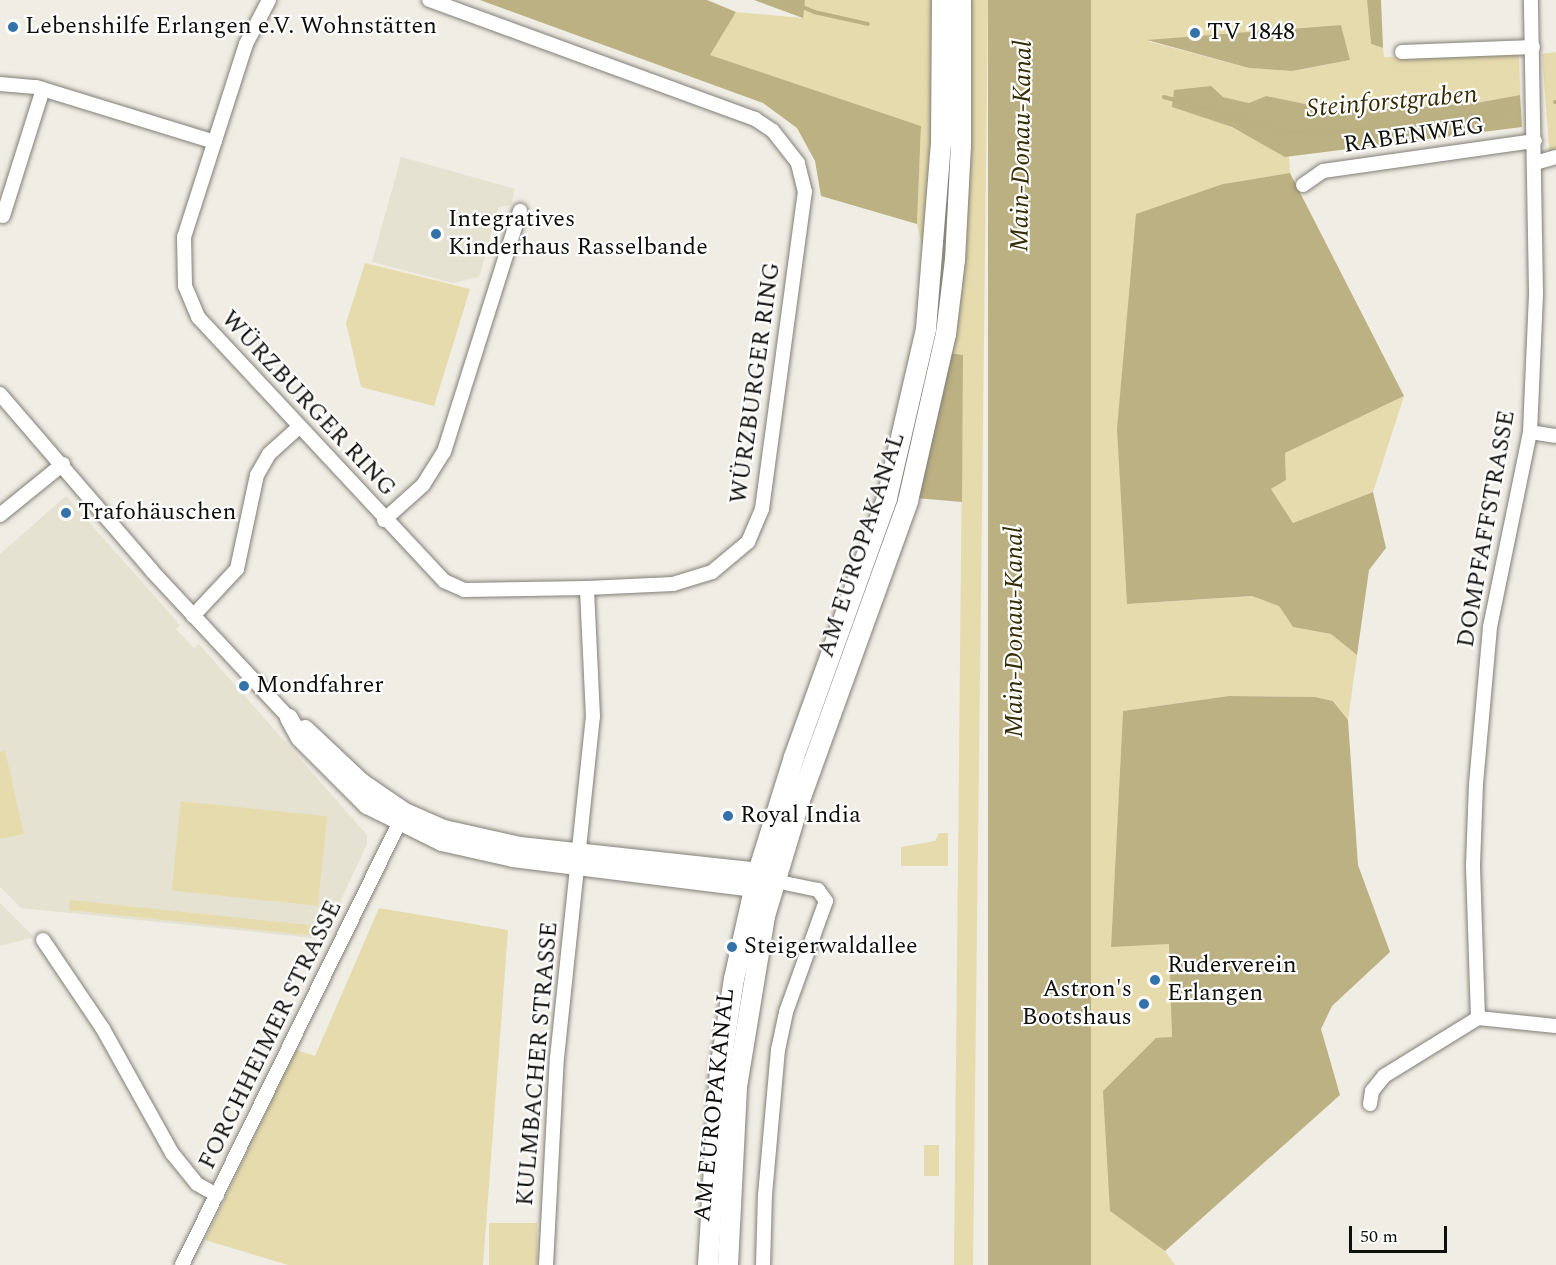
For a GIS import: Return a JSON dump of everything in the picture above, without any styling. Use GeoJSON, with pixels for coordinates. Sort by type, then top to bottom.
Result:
{"type":"FeatureCollection","features":[{"type":"Feature","properties":{"kind":"main road","name":"AM EUROPAKANAL"},"geometry":{"type":"LineString","coordinates":[[708,1265],[712,1148],[720,1070],[734,979],[794,757],[887,498],[924,340],[940,156],[942,0]]}},
{"type":"Feature","properties":{"kind":"main road","name":"AM EUROPAKANAL"},"geometry":{"type":"LineString","coordinates":[[728,1265],[737,1087],[752,985],[762,880],[800,800],[908,501],[929,420],[955,260],[961,147],[961,0]]}},
{"type":"Feature","properties":{"kind":"street","name":"WÜRZBURGER RING"},"geometry":{"type":"LineString","coordinates":[[268,0],[246,44],[184,237],[185,286],[198,317],[430,570],[464,590],[587,588],[692,580],[728,562],[748,542],[757,525],[805,192],[798,163],[773,131],[755,119],[429,0]]}},
{"type":"Feature","properties":{"kind":"street","name":"DOMPFAFFSTRASSE"},"geometry":{"type":"LineString","coordinates":[[1478,1018],[1474,804],[1490,627],[1530,432],[1536,293],[1531,0]]}},
{"type":"Feature","properties":{"kind":"street"},"geometry":{"type":"LineString","coordinates":[[1402,52],[1533,47]]}},
{"type":"Feature","properties":{"kind":"street"},"geometry":{"type":"LineString","coordinates":[[0,84],[43,89],[215,142]]}},
{"type":"Feature","properties":{"kind":"street"},"geometry":{"type":"LineString","coordinates":[[3,216],[43,89]]}},
{"type":"Feature","properties":{"kind":"street","name":"RABENWEG"},"geometry":{"type":"LineString","coordinates":[[1303,184],[1323,171],[1535,141]]}},
{"type":"Feature","properties":{"kind":"street"},"geometry":{"type":"LineString","coordinates":[[1535,163],[1556,157]]}},
{"type":"Feature","properties":{"kind":"street"},"geometry":{"type":"LineString","coordinates":[[384,520],[429,477],[444,452],[520,211]]}},
{"type":"Feature","properties":{"kind":"street"},"geometry":{"type":"LineString","coordinates":[[0,394],[193,616],[289,718],[300,738],[340,783],[367,805],[478,852],[579,860],[762,880],[818,890],[826,901],[786,1012],[778,1050],[766,1183],[763,1265]]}},
{"type":"Feature","properties":{"kind":"street"},"geometry":{"type":"LineString","coordinates":[[193,616],[237,569],[257,475],[269,454],[298,428]]}},
{"type":"Feature","properties":{"kind":"street"},"geometry":{"type":"LineString","coordinates":[[1530,432],[1556,436]]}},
{"type":"Feature","properties":{"kind":"street"},"geometry":{"type":"LineString","coordinates":[[0,515],[63,464]]}},
{"type":"Feature","properties":{"kind":"street","name":"KULMBACHER STRASSE"},"geometry":{"type":"LineString","coordinates":[[546,1265],[552,1117],[593,717],[587,588]]}},
{"type":"Feature","properties":{"kind":"street","name":"FORCHHEIMER STRASSE"},"geometry":{"type":"LineString","coordinates":[[182,1265],[402,818]]}},
{"type":"Feature","properties":{"kind":"street"},"geometry":{"type":"LineString","coordinates":[[43,940],[103,1029],[172,1153],[197,1184],[217,1195]]}},
{"type":"Feature","properties":{"kind":"street"},"geometry":{"type":"LineString","coordinates":[[1370,1104],[1372,1091],[1384,1076],[1478,1018],[1556,1026]]}},
{"type":"Feature","properties":{"kind":"shaded area"},"geometry":{"type":"Polygon","coordinates":[[[480,0],[707,0],[736,12],[710,55],[921,126],[917,224],[821,196],[815,161],[797,128],[763,103],[480,0]]]}},
{"type":"Feature","properties":{"kind":"shaded area"},"geometry":{"type":"Polygon","coordinates":[[[754,0],[805,0],[803,18],[754,0]]]}},
{"type":"Feature","properties":{"kind":"shaded area"},"geometry":{"type":"Polygon","coordinates":[[[805,0],[988,0],[973,1265],[954,1265],[963,355],[949,353],[917,224],[921,126],[709,55],[736,12],[802,18],[805,0]]]}},
{"type":"Feature","properties":{"kind":"shaded area"},"geometry":{"type":"Polygon","coordinates":[[[1091,0],[1367,0],[1371,44],[1383,48],[1384,57],[1519,55],[1520,95],[1476,103],[1391,109],[1356,105],[1325,108],[1266,96],[1249,103],[1223,97],[1172,107],[1221,122],[1289,157],[1290,173],[1223,184],[1127,604],[1252,596],[1279,606],[1293,627],[1331,634],[1357,655],[1348,720],[1334,701],[1315,697],[1229,696],[1123,711],[1111,946],[1170,944],[1172,1037],[1110,1211],[1165,1251],[1175,1265],[1080,1265],[1091,0]],[[1341,25],[1147,41],[1249,68],[1292,71],[1350,60],[1341,25]]]}},
{"type":"Feature","properties":{"kind":"shaded area"},"geometry":{"type":"Polygon","coordinates":[[[1367,0],[1381,0],[1383,48],[1371,44],[1367,0]]]}},
{"type":"Feature","properties":{"kind":"shaded area"},"geometry":{"type":"Polygon","coordinates":[[[1341,25],[1350,60],[1292,71],[1249,68],[1147,40],[1341,25]]]}},
{"type":"Feature","properties":{"kind":"shaded area"},"geometry":{"type":"Polygon","coordinates":[[[1556,52],[1556,157],[1550,159],[1542,54],[1556,52]]]}},
{"type":"Feature","properties":{"kind":"shaded area"},"geometry":{"type":"Polygon","coordinates":[[[1211,86],[1223,97],[1249,103],[1266,96],[1325,108],[1356,105],[1391,109],[1476,103],[1520,95],[1522,127],[1285,157],[1232,127],[1172,107],[1174,90],[1211,86]]]}},
{"type":"Feature","properties":{"kind":"shaded area","name":"Integratives Kinderhaus Rasselbande"},"geometry":{"type":"Polygon","coordinates":[[[401,157],[515,189],[511,205],[499,207],[479,277],[453,283],[372,262],[401,157]]]}},
{"type":"Feature","properties":{"kind":"shaded area"},"geometry":{"type":"Polygon","coordinates":[[[1290,173],[1404,396],[1285,453],[1286,480],[1271,489],[1293,523],[1373,492],[1386,548],[1369,570],[1357,655],[1331,634],[1293,627],[1279,606],[1252,596],[1127,604],[1117,429],[1136,214],[1223,184],[1290,173]]]}},
{"type":"Feature","properties":{"kind":"shaded area"},"geometry":{"type":"Polygon","coordinates":[[[365,263],[470,289],[434,406],[361,387],[346,323],[365,263]]]}},
{"type":"Feature","properties":{"kind":"shaded area"},"geometry":{"type":"Polygon","coordinates":[[[949,353],[963,355],[962,502],[916,498],[949,353]]]}},
{"type":"Feature","properties":{"kind":"shaded area"},"geometry":{"type":"Polygon","coordinates":[[[1404,396],[1373,492],[1293,523],[1271,489],[1286,480],[1285,453],[1404,396]]]}},
{"type":"Feature","properties":{"kind":"shaded area"},"geometry":{"type":"Polygon","coordinates":[[[66,496],[180,625],[176,629],[194,648],[199,644],[367,835],[367,844],[323,939],[21,908],[0,887],[0,554],[66,496]]]}},
{"type":"Feature","properties":{"kind":"shaded area"},"geometry":{"type":"Polygon","coordinates":[[[1229,696],[1315,697],[1333,701],[1348,720],[1358,865],[1390,952],[1332,1006],[1321,1029],[1340,1095],[1165,1251],[1110,1211],[1103,1091],[1156,1038],[1172,1037],[1169,944],[1111,947],[1123,711],[1229,696]]]}},
{"type":"Feature","properties":{"kind":"shaded area"},"geometry":{"type":"Polygon","coordinates":[[[5,751],[24,834],[0,839],[0,752],[5,751]]]}},
{"type":"Feature","properties":{"kind":"shaded area"},"geometry":{"type":"Polygon","coordinates":[[[181,801],[327,816],[318,906],[172,891],[181,801]]]}},
{"type":"Feature","properties":{"kind":"shaded area"},"geometry":{"type":"Polygon","coordinates":[[[939,833],[948,833],[948,866],[901,866],[901,847],[935,841],[939,833]]]}},
{"type":"Feature","properties":{"kind":"shaded area"},"geometry":{"type":"Polygon","coordinates":[[[70,900],[321,926],[320,936],[69,910],[70,900]]]}},
{"type":"Feature","properties":{"kind":"shaded area"},"geometry":{"type":"Polygon","coordinates":[[[0,903],[34,937],[0,946],[0,903]]]}},
{"type":"Feature","properties":{"kind":"shaded area"},"geometry":{"type":"Polygon","coordinates":[[[379,908],[508,930],[483,1265],[288,1265],[205,1240],[296,1050],[315,1056],[379,908]]]}},
{"type":"Feature","properties":{"kind":"shaded area"},"geometry":{"type":"Polygon","coordinates":[[[924,1145],[939,1145],[939,1176],[924,1176],[924,1145]]]}},
{"type":"Feature","properties":{"kind":"shaded area"},"geometry":{"type":"Polygon","coordinates":[[[489,1223],[537,1223],[537,1265],[489,1265],[489,1223]]]}},
{"type":"Feature","properties":{"kind":"water","name":"Main-Donau-Kanal"},"geometry":{"type":"Polygon","coordinates":[[[988,0],[1091,0],[1091,1265],[988,1265],[988,0]]]}},
{"type":"Feature","properties":{"kind":"waterway","name":"Steinforstgraben"},"geometry":{"type":"LineString","coordinates":[[785,0],[814,12],[868,24]]}},
{"type":"Feature","properties":{"kind":"waterway","name":"Steinforstgraben"},"geometry":{"type":"LineString","coordinates":[[1164,97],[1287,132],[1364,129],[1519,109]]}},
{"type":"Feature","properties":{"kind":"place","name":"Lebenshilfe Erlangen e.V. Wohnstätten"},"geometry":{"type":"Point","coordinates":[13,27]}},
{"type":"Feature","properties":{"kind":"place","name":"TV 1848"},"geometry":{"type":"Point","coordinates":[1195,33]}},
{"type":"Feature","properties":{"kind":"place","name":"Integratives Kinderhaus Rasselbande"},"geometry":{"type":"Point","coordinates":[436,234]}},
{"type":"Feature","properties":{"kind":"place","name":"Trafohäuschen"},"geometry":{"type":"Point","coordinates":[66,513]}},
{"type":"Feature","properties":{"kind":"place","name":"Mondfahrer"},"geometry":{"type":"Point","coordinates":[244,686]}},
{"type":"Feature","properties":{"kind":"place","name":"Royal India"},"geometry":{"type":"Point","coordinates":[728,816]}},
{"type":"Feature","properties":{"kind":"place","name":"Steigerwaldallee"},"geometry":{"type":"Point","coordinates":[732,947]}},
{"type":"Feature","properties":{"kind":"place","name":"Ruderverein Erlangen"},"geometry":{"type":"Point","coordinates":[1155,980]}},
{"type":"Feature","properties":{"kind":"place","name":"Astron's Bootshaus"},"geometry":{"type":"Point","coordinates":[1144,1004]}}]}
